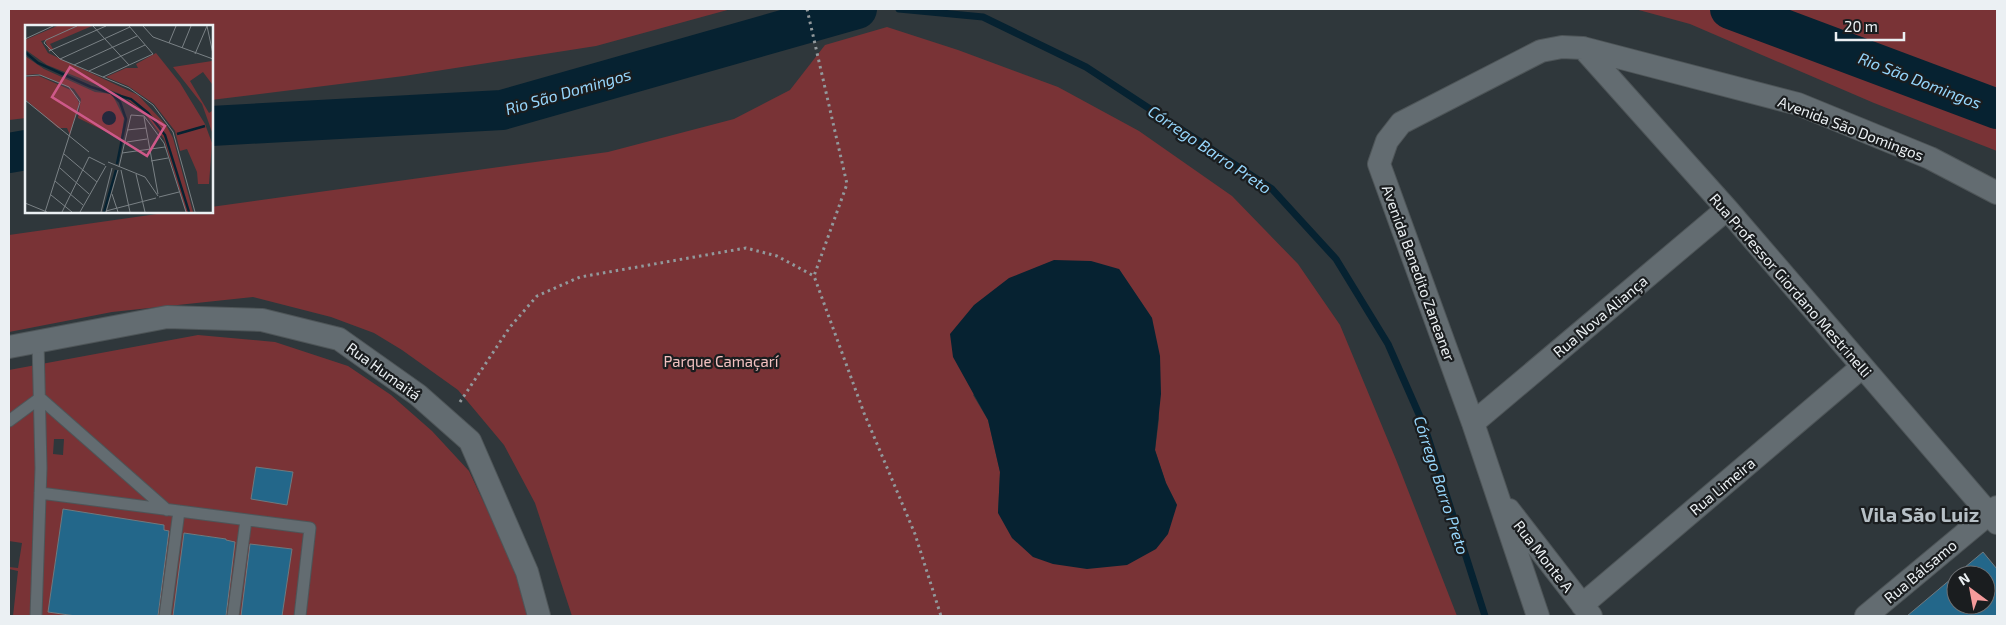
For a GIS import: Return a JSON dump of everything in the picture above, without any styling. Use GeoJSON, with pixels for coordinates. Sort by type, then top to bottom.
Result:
{"type":"FeatureCollection","features":[{"type":"Feature","properties":{"kind":"street","name":"Avenida Benedito Zaneaner"},"geometry":{"type":"LineString","coordinates":[[1538,616],[1473,422],[1379,164],[1387,141],[1401,123],[1541,51],[1562,47],[1583,48]]}},
{"type":"Feature","properties":{"kind":"street","name":"Avenida São Domingos"},"geometry":{"type":"LineString","coordinates":[[1583,48],[1798,104],[1930,158],[1997,192]]}},
{"type":"Feature","properties":{"kind":"street","name":"Rua Professor Giordano Mestrinelli"},"geometry":{"type":"LineString","coordinates":[[1583,48],[1727,209],[1862,367],[1995,515]]}},
{"type":"Feature","properties":{"kind":"street","name":"Rua Nova Aliança"},"geometry":{"type":"LineString","coordinates":[[1473,422],[1727,209]]}},
{"type":"Feature","properties":{"kind":"street","name":"Rua Humaitá"},"geometry":{"type":"LineString","coordinates":[[9,347],[167,318],[262,320],[339,339],[418,395],[470,441],[527,572],[539,616]]}},
{"type":"Feature","properties":{"kind":"street","name":"Rua Limeira"},"geometry":{"type":"LineString","coordinates":[[1586,611],[1862,367]]}},
{"type":"Feature","properties":{"kind":"street","name":"Rua Monte A"},"geometry":{"type":"LineString","coordinates":[[1498,496],[1586,611]]}},
{"type":"Feature","properties":{"kind":"street","name":"Rua Bálsamo"},"geometry":{"type":"LineString","coordinates":[[1866,616],[1995,515]]}},
{"type":"Feature","properties":{"kind":"lane"},"geometry":{"type":"LineString","coordinates":[[36,616],[40,493],[38,341]]}},
{"type":"Feature","properties":{"kind":"lane"},"geometry":{"type":"LineString","coordinates":[[9,421],[40,398]]}},
{"type":"Feature","properties":{"kind":"lane"},"geometry":{"type":"LineString","coordinates":[[40,398],[167,510]]}},
{"type":"Feature","properties":{"kind":"lane"},"geometry":{"type":"LineString","coordinates":[[40,493],[310,528],[300,616]]}},
{"type":"Feature","properties":{"kind":"lane"},"geometry":{"type":"LineString","coordinates":[[165,616],[179,511]]}},
{"type":"Feature","properties":{"kind":"lane"},"geometry":{"type":"LineString","coordinates":[[233,616],[246,520]]}},
{"type":"Feature","properties":{"kind":"path"},"geometry":{"type":"LineString","coordinates":[[807,9],[847,184],[814,276],[864,413],[915,534],[941,616]]}},
{"type":"Feature","properties":{"kind":"path"},"geometry":{"type":"LineString","coordinates":[[447,420],[510,327],[536,296],[580,276],[746,248],[777,256],[814,276]]}},
{"type":"Feature","properties":{"kind":"green space"},"geometry":{"type":"Polygon","coordinates":[[[9,9],[731,9],[596,46],[404,76],[212,100],[212,25],[25,25],[25,118],[9,120],[9,9]]]}},
{"type":"Feature","properties":{"kind":"green space"},"geometry":{"type":"Polygon","coordinates":[[[1635,9],[1997,9],[1997,151],[1874,103],[1690,24],[1635,9]]]}},
{"type":"Feature","properties":{"kind":"green space","name":"Parque Camaçarí"},"geometry":{"type":"Polygon","coordinates":[[[887,27],[958,50],[1058,87],[1139,131],[1232,196],[1298,264],[1340,325],[1397,462],[1457,616],[572,616],[535,503],[504,445],[458,390],[402,350],[374,333],[331,317],[253,297],[112,312],[9,332],[9,235],[171,212],[212,212],[212,207],[608,152],[734,119],[790,90],[825,45],[887,27]],[[1119,269],[973,395],[988,420],[1000,472],[998,513],[1177,505],[1166,483],[1155,450],[1159,419],[1152,318],[1119,269]]]}},
{"type":"Feature","properties":{"kind":"green space"},"geometry":{"type":"Polygon","coordinates":[[[198,335],[275,342],[348,366],[391,395],[432,431],[469,471],[531,603],[535,616],[282,616],[292,549],[260,545],[249,616],[215,616],[226,539],[194,534],[182,616],[151,616],[164,525],[132,521],[117,616],[130,520],[98,515],[84,616],[81,616],[95,514],[63,509],[48,612],[76,616],[13,616],[18,571],[9,569],[9,567],[18,568],[22,543],[9,541],[9,370],[198,335]],[[54,439],[53,454],[63,455],[64,439],[54,439]],[[256,467],[251,499],[287,505],[292,472],[256,467]]]}},
{"type":"Feature","properties":{"kind":"water"},"geometry":{"type":"Polygon","coordinates":[[[1054,260],[1091,261],[1119,269],[1152,318],[1160,356],[1161,394],[1155,450],[1166,483],[1177,505],[1168,534],[1156,549],[1127,565],[1087,569],[1053,564],[1033,557],[1012,538],[998,513],[1000,472],[988,420],[953,357],[950,334],[974,305],[1009,278],[1054,260]]]}},
{"type":"Feature","properties":{"kind":"building"},"geometry":{"type":"Polygon","coordinates":[[[256,467],[293,472],[287,505],[251,499],[256,467]]]}},
{"type":"Feature","properties":{"kind":"building"},"geometry":{"type":"Polygon","coordinates":[[[63,509],[164,525],[164,530],[169,531],[158,616],[76,616],[48,612],[63,509]]]}},
{"type":"Feature","properties":{"kind":"building"},"geometry":{"type":"Polygon","coordinates":[[[184,533],[235,542],[226,616],[173,616],[184,533]]]}},
{"type":"Feature","properties":{"kind":"building"},"geometry":{"type":"Polygon","coordinates":[[[250,544],[292,549],[282,616],[241,616],[250,544]]]}},
{"type":"Feature","properties":{"kind":"building"},"geometry":{"type":"Polygon","coordinates":[[[1983,552],[1994,565],[1968,565],[1983,552]]]}},
{"type":"Feature","properties":{"kind":"building"},"geometry":{"type":"Polygon","coordinates":[[[1996,568],[1997,616],[1907,616],[1946,583],[1946,615],[1996,615],[1996,568]]]}},
{"type":"Feature","properties":{"kind":"waterway","name":"Rio São Domingos"},"geometry":{"type":"LineString","coordinates":[[212,126],[502,110],[857,9]]}},
{"type":"Feature","properties":{"kind":"waterway","name":"Córrego Barro Preto"},"geometry":{"type":"LineString","coordinates":[[899,9],[983,17],[1086,67],[1272,189],[1336,259],[1388,344],[1425,428],[1485,616]]}},
{"type":"Feature","properties":{"kind":"waterway","name":"Rio São Domingos"},"geometry":{"type":"LineString","coordinates":[[1730,9],[1997,109]]}},
{"type":"Feature","properties":{"kind":"waterway","name":"Rio São Domingos"},"geometry":{"type":"LineString","coordinates":[[9,153],[25,150]]}},
{"type":"Feature","properties":{"kind":"district","name":"Vila São Luiz"},"geometry":{"type":"Point","coordinates":[1920,514]}}]}
